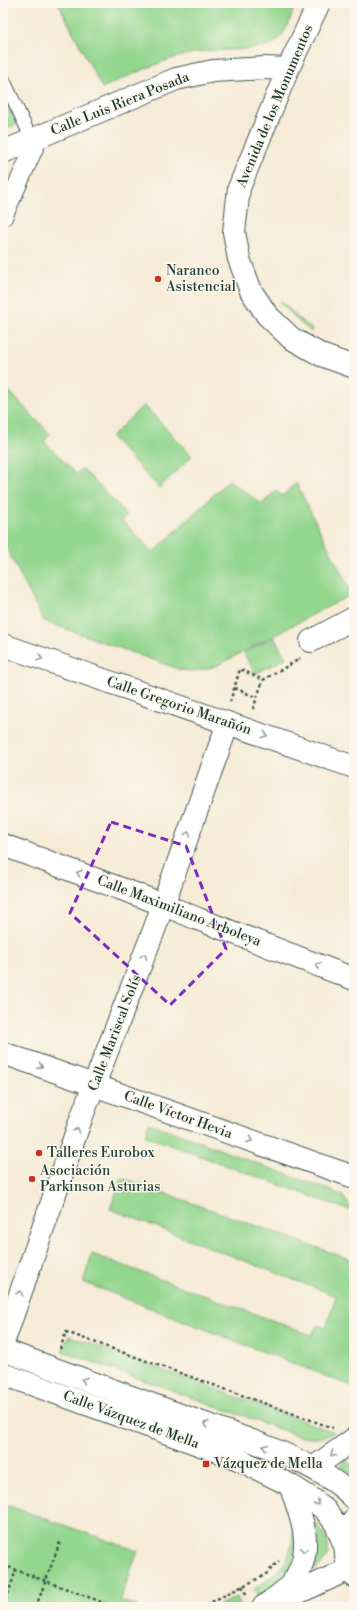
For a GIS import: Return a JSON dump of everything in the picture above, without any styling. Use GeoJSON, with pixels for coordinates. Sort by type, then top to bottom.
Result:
{"type":"FeatureCollection","features":[{"type":"Feature","properties":{"kind":"street","name":"Avenida de los Monumentos"},"geometry":{"type":"LineString","coordinates":[[319,3],[288,69],[239,188],[234,232],[239,259],[251,291],[267,315],[291,338],[320,355],[354,367]]}},
{"type":"Feature","properties":{"kind":"street","name":"Calle Luis Riera Posada"},"geometry":{"type":"LineString","coordinates":[[3,152],[176,80],[192,75],[212,71],[265,68],[288,69]]}},
{"type":"Feature","properties":{"kind":"street"},"geometry":{"type":"LineString","coordinates":[[3,217],[36,139]]}},
{"type":"Feature","properties":{"kind":"street"},"geometry":{"type":"LineString","coordinates":[[311,641],[354,618]]}},
{"type":"Feature","properties":{"kind":"street","name":"Calle Gregorio Marañón"},"geometry":{"type":"LineString","coordinates":[[3,645],[354,767]]}},
{"type":"Feature","properties":{"kind":"street","name":"Calle Mariscal Solís"},"geometry":{"type":"LineString","coordinates":[[3,1343],[80,1124],[162,904],[237,726]]}},
{"type":"Feature","properties":{"kind":"street","name":"Calle Maximiliano Arboleya"},"geometry":{"type":"LineString","coordinates":[[3,845],[162,904],[354,979]]}},
{"type":"Feature","properties":{"kind":"street","name":"Calle Víctor Hevia"},"geometry":{"type":"LineString","coordinates":[[3,1053],[95,1084],[354,1177]]}},
{"type":"Feature","properties":{"kind":"street","name":"Calle Vázquez de Mella"},"geometry":{"type":"LineString","coordinates":[[3,1350],[286,1455],[312,1468],[354,1498]]}},
{"type":"Feature","properties":{"kind":"street","name":"Calle Vázquez de Mella"},"geometry":{"type":"LineString","coordinates":[[3,1374],[234,1457],[290,1485],[312,1499],[325,1510],[336,1524],[345,1546],[346,1558],[352,1573]]}},
{"type":"Feature","properties":{"kind":"street"},"geometry":{"type":"LineString","coordinates":[[312,1468],[354,1440]]}},
{"type":"Feature","properties":{"kind":"street"},"geometry":{"type":"LineString","coordinates":[[263,1607],[291,1584],[300,1567],[305,1551],[303,1522],[290,1485]]}},
{"type":"Feature","properties":{"kind":"street"},"geometry":{"type":"LineString","coordinates":[[345,1546],[348,1533],[354,1520]]}},
{"type":"Feature","properties":{"kind":"street"},"geometry":{"type":"LineString","coordinates":[[268,1607],[352,1573]]}},
{"type":"Feature","properties":{"kind":"lane"},"geometry":{"type":"LineString","coordinates":[[3,78],[36,139]]}},
{"type":"Feature","properties":{"kind":"path"},"geometry":{"type":"LineString","coordinates":[[263,680],[240,669],[228,709],[237,726],[257,698],[263,680],[298,660],[311,641]]}},
{"type":"Feature","properties":{"kind":"path"},"geometry":{"type":"LineString","coordinates":[[235,688],[257,698]]}},
{"type":"Feature","properties":{"kind":"path"},"geometry":{"type":"LineString","coordinates":[[53,1368],[66,1332],[331,1427]]}},
{"type":"Feature","properties":{"kind":"path"},"geometry":{"type":"LineString","coordinates":[[36,1607],[47,1581],[60,1542]]}},
{"type":"Feature","properties":{"kind":"path"},"geometry":{"type":"LineString","coordinates":[[201,1607],[265,1575],[274,1568],[282,1555]]}},
{"type":"Feature","properties":{"kind":"path"},"geometry":{"type":"LineString","coordinates":[[3,1565],[115,1607]]}},
{"type":"Feature","properties":{"kind":"path"},"geometry":{"type":"LineString","coordinates":[[6,1600],[16,1570]]}},
{"type":"Feature","properties":{"kind":"highlighted area"},"geometry":{"type":"Polygon","coordinates":[[[111,822],[186,846],[226,949],[170,1005],[70,913],[111,822]]]}},
{"type":"Feature","properties":{"kind":"green space"},"geometry":{"type":"Polygon","coordinates":[[[58,3],[296,3],[283,34],[277,41],[269,45],[249,49],[193,53],[181,56],[146,68],[102,88],[58,3]]]}},
{"type":"Feature","properties":{"kind":"green space"},"geometry":{"type":"Polygon","coordinates":[[[3,96],[17,124],[3,130],[3,96]]]}},
{"type":"Feature","properties":{"kind":"green space"},"geometry":{"type":"Polygon","coordinates":[[[282,301],[298,318],[312,329],[311,332],[280,303],[282,301]]]}},
{"type":"Feature","properties":{"kind":"green space"},"geometry":{"type":"Polygon","coordinates":[[[3,385],[50,434],[44,441],[76,474],[82,468],[127,515],[122,520],[153,553],[229,480],[262,504],[276,490],[282,496],[296,483],[352,594],[218,665],[195,671],[181,670],[44,621],[3,542],[3,385]]]}},
{"type":"Feature","properties":{"kind":"green space"},"geometry":{"type":"Polygon","coordinates":[[[144,405],[192,456],[159,488],[111,437],[144,405]]]}},
{"type":"Feature","properties":{"kind":"green space"},"geometry":{"type":"Polygon","coordinates":[[[274,637],[286,658],[255,674],[244,653],[274,637]]]}},
{"type":"Feature","properties":{"kind":"green space"},"geometry":{"type":"Polygon","coordinates":[[[149,1123],[342,1195],[354,1212],[145,1136],[149,1123]]]}},
{"type":"Feature","properties":{"kind":"green space"},"geometry":{"type":"Polygon","coordinates":[[[122,1178],[352,1260],[354,1387],[83,1282],[92,1254],[312,1335],[317,1325],[326,1328],[336,1296],[110,1209],[122,1178]]]}},
{"type":"Feature","properties":{"kind":"green space"},"geometry":{"type":"Polygon","coordinates":[[[69,1336],[334,1432],[330,1435],[317,1438],[299,1436],[62,1351],[69,1336]]]}},
{"type":"Feature","properties":{"kind":"green space"},"geometry":{"type":"Polygon","coordinates":[[[346,1461],[354,1465],[354,1475],[338,1467],[346,1461]]]}},
{"type":"Feature","properties":{"kind":"green space"},"geometry":{"type":"Polygon","coordinates":[[[3,1504],[138,1551],[120,1600],[140,1607],[3,1607],[3,1504]]]}},
{"type":"Feature","properties":{"kind":"green space"},"geometry":{"type":"Polygon","coordinates":[[[311,1517],[324,1535],[328,1549],[327,1556],[323,1563],[304,1577],[311,1517]]]}},
{"type":"Feature","properties":{"kind":"green space"},"geometry":{"type":"Polygon","coordinates":[[[292,1524],[298,1541],[289,1572],[260,1598],[254,1589],[264,1583],[279,1570],[289,1555],[292,1524]]]}},
{"type":"Feature","properties":{"kind":"green space"},"geometry":{"type":"Polygon","coordinates":[[[237,1597],[241,1607],[215,1607],[237,1597]]]}},
{"type":"Feature","properties":{"kind":"place","name":"Naranco Asistencial"},"geometry":{"type":"Point","coordinates":[158,279]}},
{"type":"Feature","properties":{"kind":"place","name":"Talleres Eurobox"},"geometry":{"type":"Point","coordinates":[39,1153]}},
{"type":"Feature","properties":{"kind":"place","name":"Asociación Parkinson Asturias"},"geometry":{"type":"Point","coordinates":[32,1179]}},
{"type":"Feature","properties":{"kind":"place","name":"Vázquez de Mella"},"geometry":{"type":"Point","coordinates":[206,1464]}}]}
